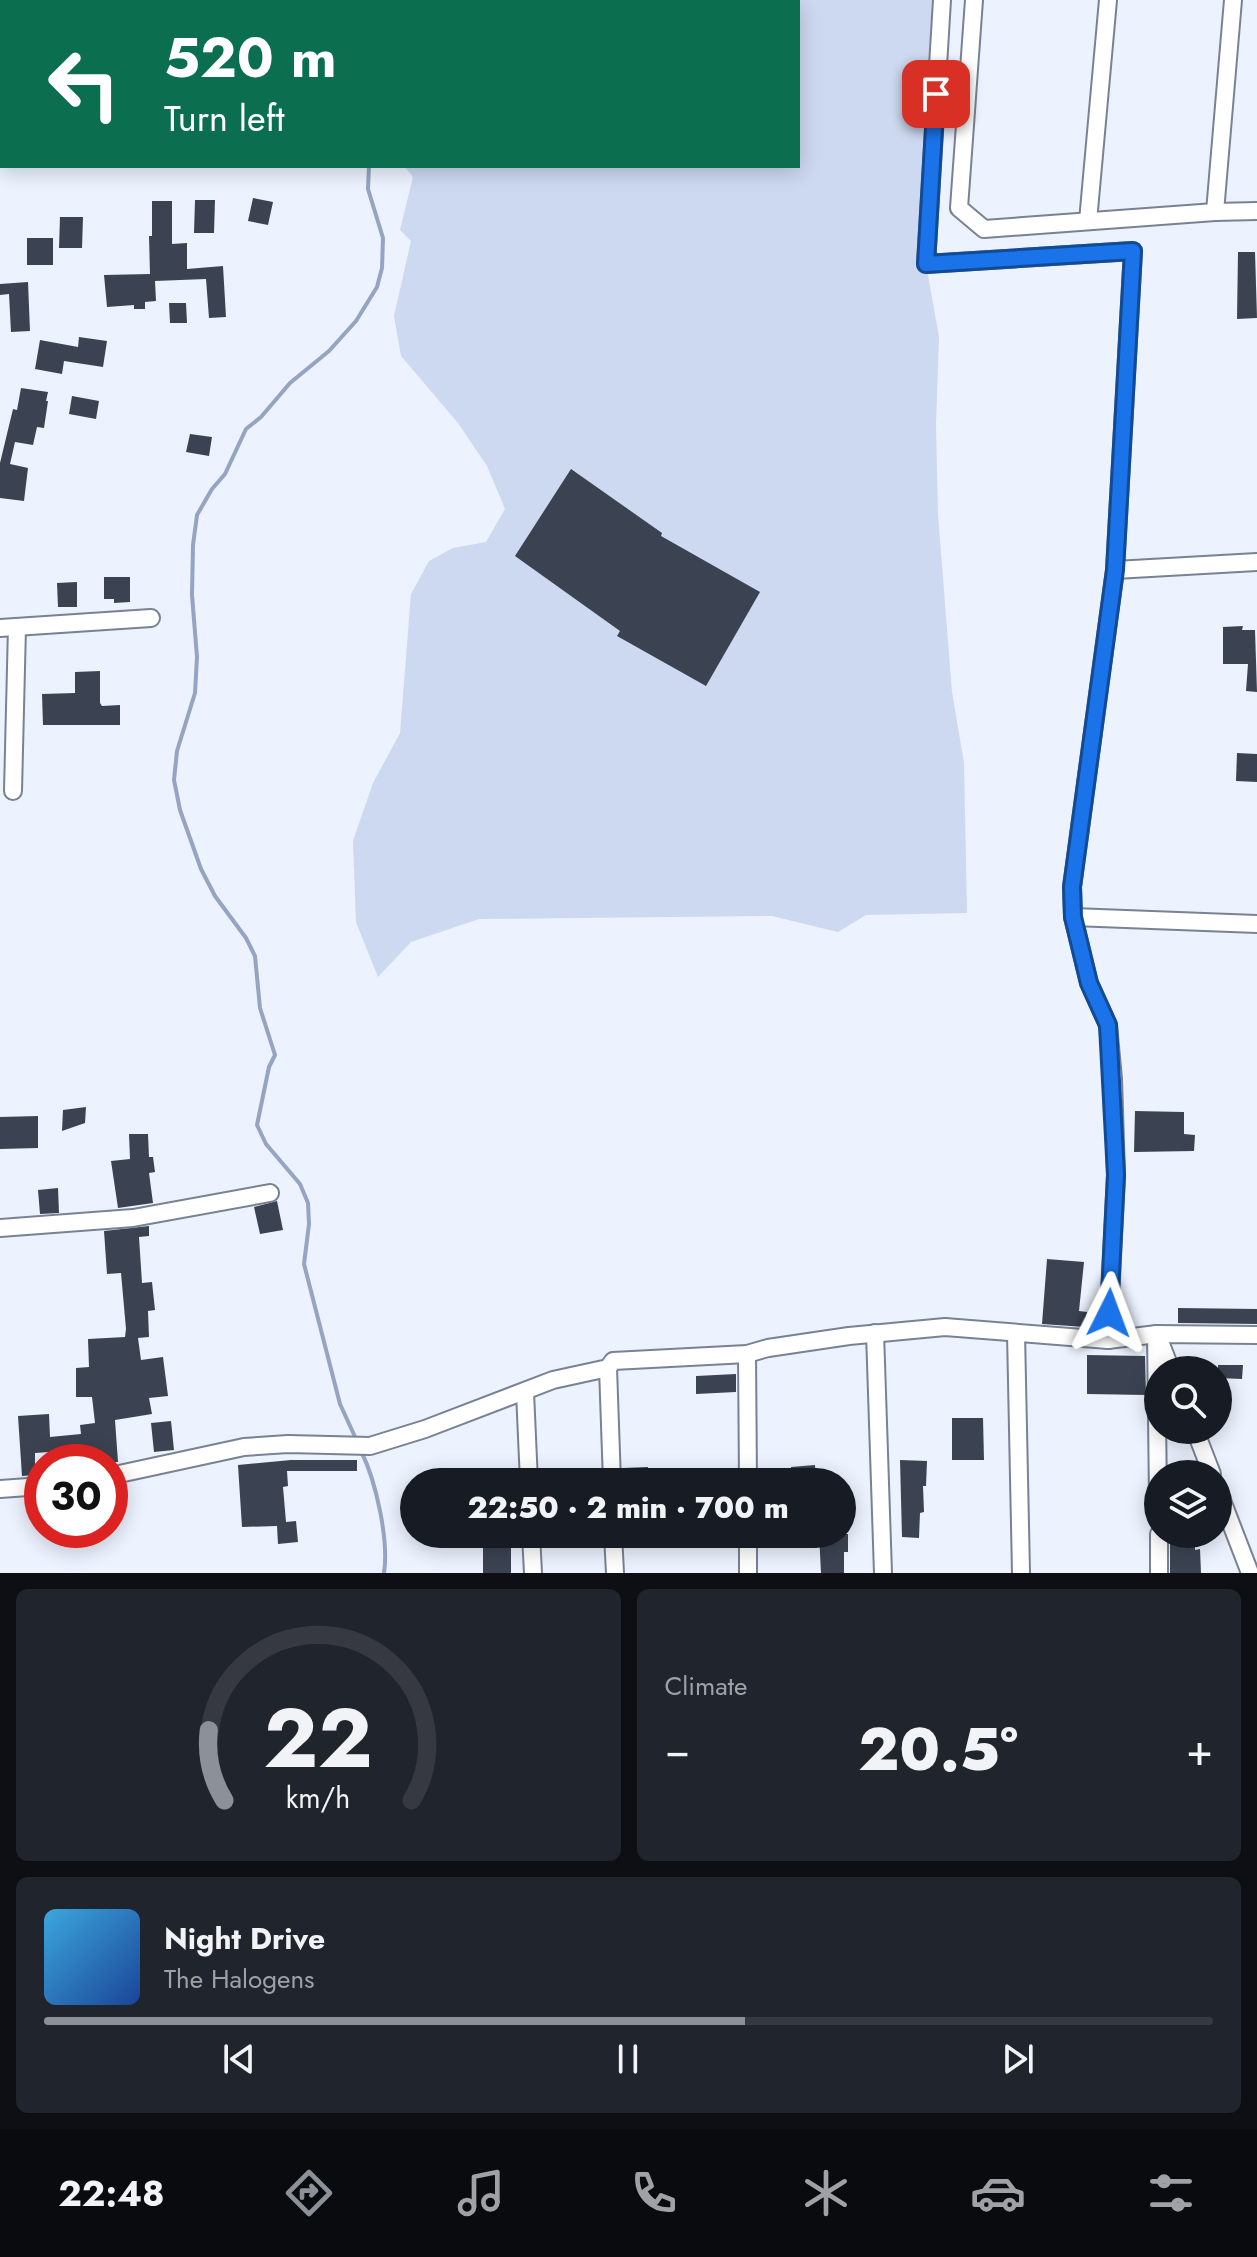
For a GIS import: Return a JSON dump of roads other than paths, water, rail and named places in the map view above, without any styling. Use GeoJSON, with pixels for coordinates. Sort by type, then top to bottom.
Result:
{"type":"FeatureCollection","features":[{"type":"Feature","properties":{"kind":"street"},"geometry":{"type":"LineString","coordinates":[[942,0],[926,264],[1133,251],[1115,570],[1072,887],[1073,917],[1089,983],[1108,1025],[1110,1039],[1116,1175],[1108,1340]]}},
{"type":"Feature","properties":{"kind":"street"},"geometry":{"type":"LineString","coordinates":[[974,0],[959,208],[984,229],[1257,211]]}},
{"type":"Feature","properties":{"kind":"street"},"geometry":{"type":"LineString","coordinates":[[1088,221],[1108,0]]}},
{"type":"Feature","properties":{"kind":"street"},"geometry":{"type":"LineString","coordinates":[[1215,212],[1233,0]]}},
{"type":"Feature","properties":{"kind":"street"},"geometry":{"type":"LineString","coordinates":[[1115,570],[1257,562]]}},
{"type":"Feature","properties":{"kind":"street"},"geometry":{"type":"LineString","coordinates":[[13,791],[8,628],[151,618]]}},
{"type":"Feature","properties":{"kind":"street"},"geometry":{"type":"LineString","coordinates":[[1073,917],[1257,924]]}},
{"type":"Feature","properties":{"kind":"street"},"geometry":{"type":"LineString","coordinates":[[0,1228],[133,1218],[270,1193]]}},
{"type":"Feature","properties":{"kind":"street"},"geometry":{"type":"LineString","coordinates":[[612,1468],[608,1368],[613,1361],[747,1354],[768,1348],[875,1333],[945,1327],[1108,1340],[1156,1334],[1257,1335]]}},
{"type":"Feature","properties":{"kind":"street"},"geometry":{"type":"LineString","coordinates":[[875,1333],[883,1573]]}},
{"type":"Feature","properties":{"kind":"street"},"geometry":{"type":"LineString","coordinates":[[1016,1333],[1021,1573]]}},
{"type":"Feature","properties":{"kind":"street"},"geometry":{"type":"LineString","coordinates":[[1156,1334],[1165,1356]]}},
{"type":"Feature","properties":{"kind":"street"},"geometry":{"type":"LineString","coordinates":[[1156,1334],[1158,1460]]}},
{"type":"Feature","properties":{"kind":"street"},"geometry":{"type":"LineString","coordinates":[[747,1354],[748,1468]]}},
{"type":"Feature","properties":{"kind":"street"},"geometry":{"type":"LineString","coordinates":[[128,1472],[244,1447],[288,1444],[347,1448],[370,1446],[425,1429],[553,1380],[608,1368]]}},
{"type":"Feature","properties":{"kind":"street"},"geometry":{"type":"LineString","coordinates":[[525,1392],[528,1468]]}},
{"type":"Feature","properties":{"kind":"street"},"geometry":{"type":"LineString","coordinates":[[0,1489],[24,1487]]}},
{"type":"Feature","properties":{"kind":"street"},"geometry":{"type":"LineString","coordinates":[[1232,1526],[1250,1573]]}},
{"type":"Feature","properties":{"kind":"street"},"geometry":{"type":"LineString","coordinates":[[532,1548],[533,1573]]}},
{"type":"Feature","properties":{"kind":"street"},"geometry":{"type":"LineString","coordinates":[[614,1548],[615,1573]]}},
{"type":"Feature","properties":{"kind":"street"},"geometry":{"type":"LineString","coordinates":[[748,1548],[748,1573]]}},
{"type":"Feature","properties":{"kind":"street"},"geometry":{"type":"LineString","coordinates":[[1159,1548],[1159,1573]]}},
{"type":"Feature","properties":{"kind":"waterway"},"geometry":{"type":"LineString","coordinates":[[356,1439],[340,1404],[304,1264],[308,1203],[300,1184],[266,1144],[257,1125],[269,1067],[275,1055],[260,1008],[255,956],[201,869],[180,810],[174,780],[177,751],[195,693],[197,657],[192,595],[197,515],[225,474],[246,429],[261,417],[290,383],[329,351],[356,321],[377,287],[382,268],[383,238],[368,189],[369,168]]}},
{"type":"Feature","properties":{"kind":"waterway"},"geometry":{"type":"LineString","coordinates":[[361,1451],[380,1511],[385,1544],[384,1573]]}}]}
